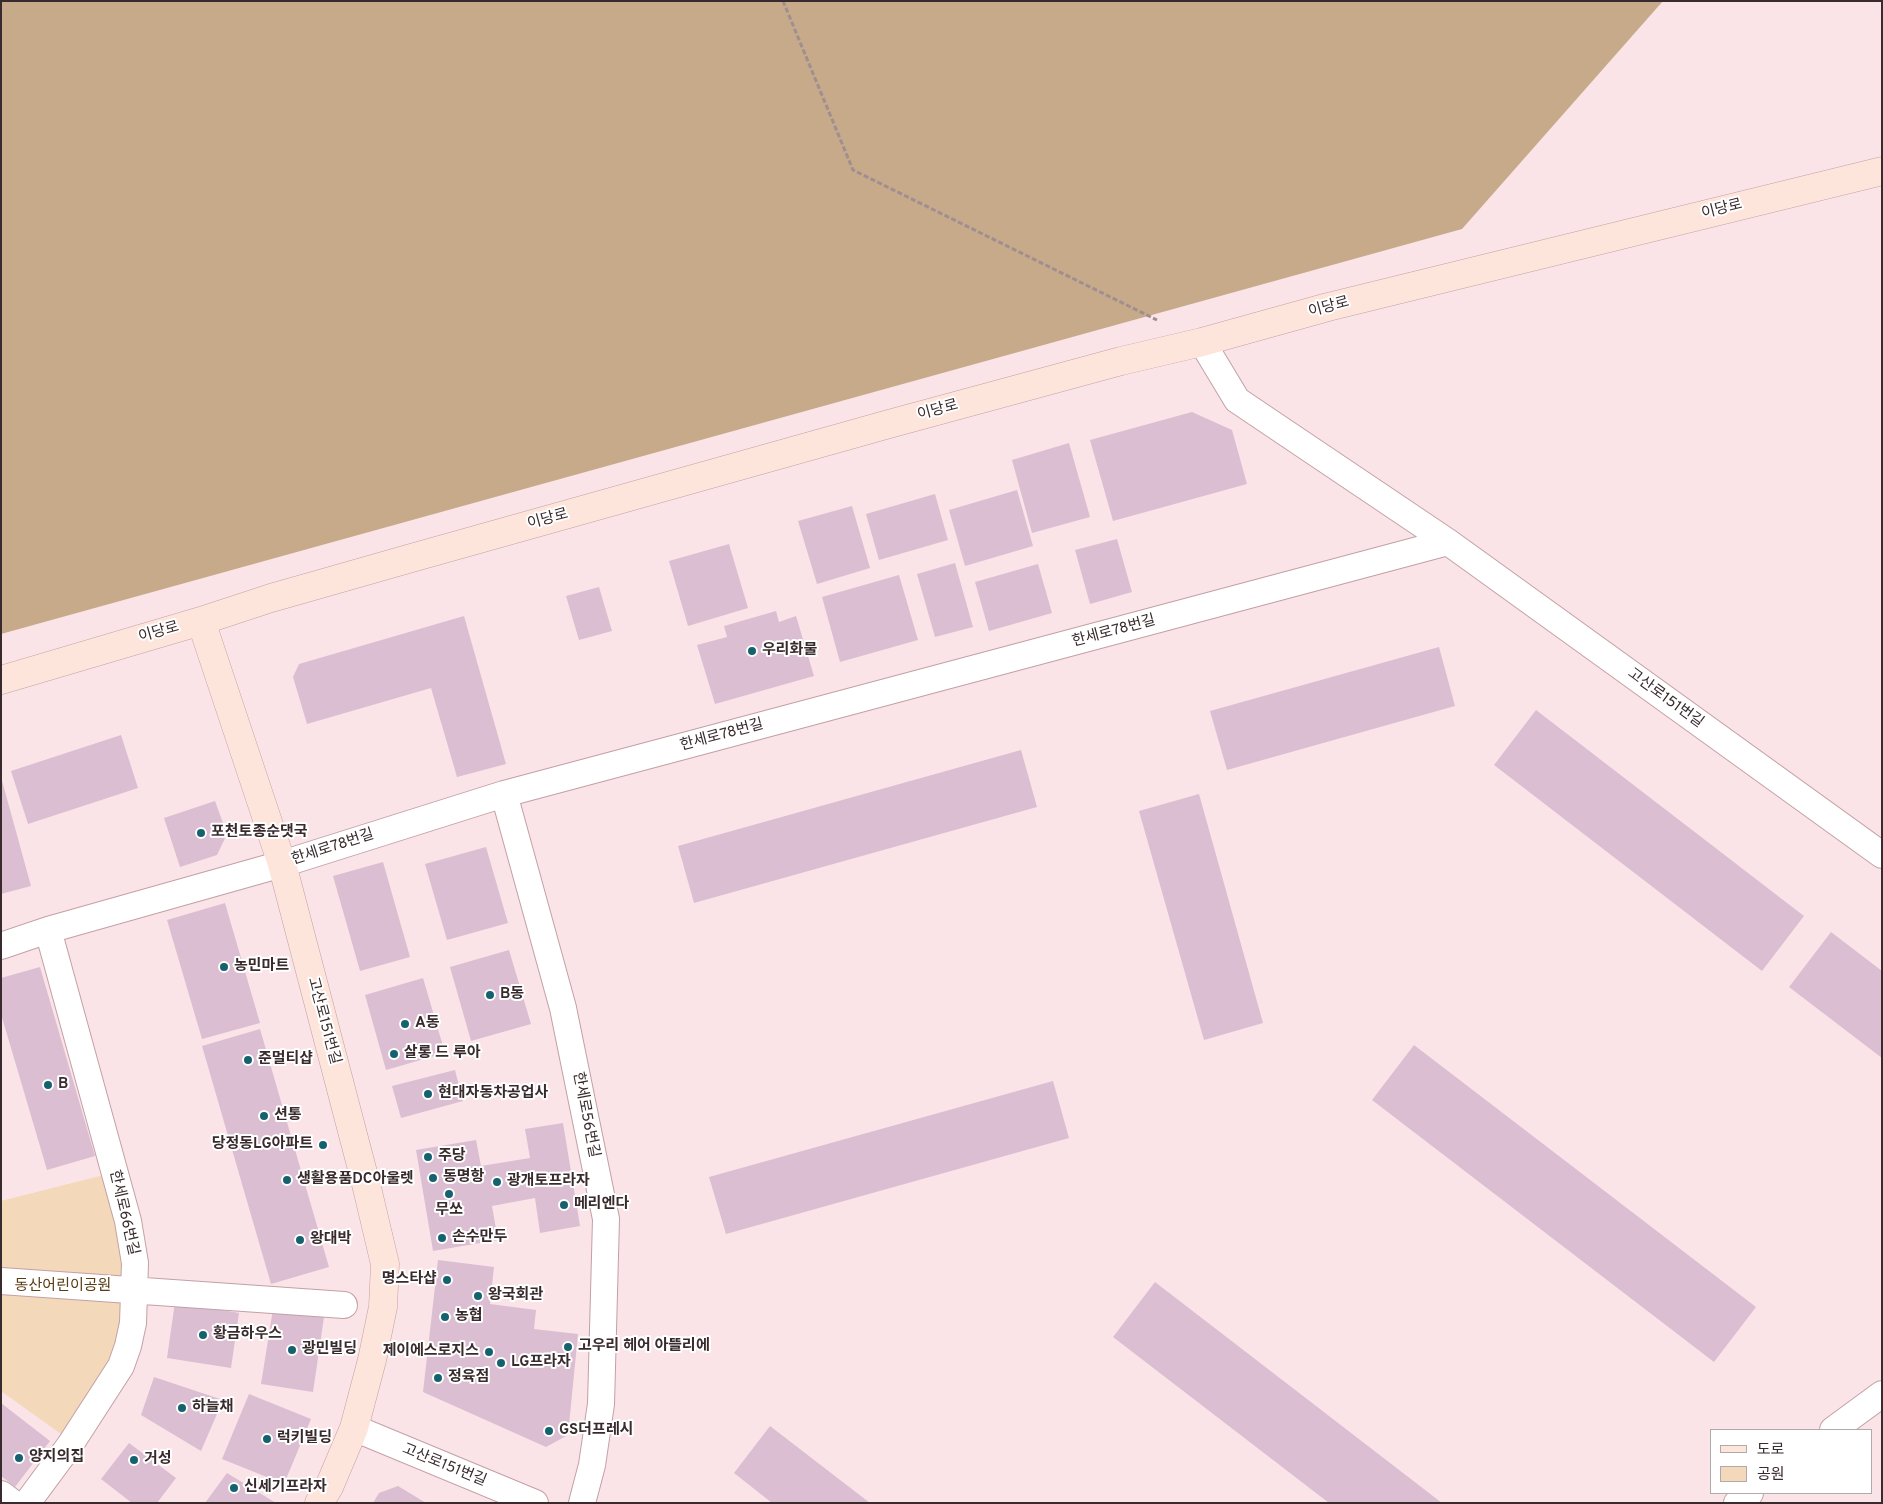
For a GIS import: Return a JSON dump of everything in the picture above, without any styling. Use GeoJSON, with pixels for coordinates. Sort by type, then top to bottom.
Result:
{"type":"FeatureCollection","features":[{"type":"Feature","properties":{"kind":"street","name":"이당로"},"geometry":{"type":"LineString","coordinates":[[1,680],[395,562],[1120,361],[1202,342],[1328,307],[1882,171]]}},
{"type":"Feature","properties":{"kind":"street","name":"고산로151번길"},"geometry":{"type":"LineString","coordinates":[[1202,342],[1237,400],[1448,542],[1882,855]]}},
{"type":"Feature","properties":{"kind":"street","name":"한세로78번길"},"geometry":{"type":"LineString","coordinates":[[1,946],[48,930],[282,864],[504,794],[1448,542]]}},
{"type":"Feature","properties":{"kind":"street","name":"고산로151번길"},"geometry":{"type":"LineString","coordinates":[[201,621],[282,864],[368,1188],[385,1264],[383,1307],[354,1428],[329,1487],[319,1503]]}},
{"type":"Feature","properties":{"kind":"street","name":"한세로56번길"},"geometry":{"type":"LineString","coordinates":[[504,794],[563,1008],[606,1219],[601,1404],[592,1464],[582,1503]]}},
{"type":"Feature","properties":{"kind":"street","name":"한세로66번길"},"geometry":{"type":"LineString","coordinates":[[27,1503],[70,1446],[121,1366],[128,1346],[132,1323],[135,1263],[128,1221],[48,930]]}},
{"type":"Feature","properties":{"kind":"street"},"geometry":{"type":"LineString","coordinates":[[1,1281],[344,1305]]}},
{"type":"Feature","properties":{"kind":"street"},"geometry":{"type":"LineString","coordinates":[[1834,1429],[1882,1394]]}},
{"type":"Feature","properties":{"kind":"street","name":"고산로151번길"},"geometry":{"type":"LineString","coordinates":[[354,1428],[535,1503]]}},
{"type":"Feature","properties":{"kind":"street"},"geometry":{"type":"LineString","coordinates":[[1,1494],[13,1503]]}},
{"type":"Feature","properties":{"kind":"street"},"geometry":{"type":"LineString","coordinates":[[1737,1503],[1749,1494]]}},
{"type":"Feature","properties":{"kind":"path"},"geometry":{"type":"LineString","coordinates":[[783,1],[854,170],[1158,320]]}},
{"type":"Feature","properties":{"kind":"green space","name":"동산어린이공원"},"geometry":{"type":"Polygon","coordinates":[[[104,1175],[125,1263],[123,1310],[112,1362],[61,1434],[1,1391],[1,1201],[104,1175]]]}},
{"type":"Feature","properties":{"kind":"shaded area"},"geometry":{"type":"Polygon","coordinates":[[[1,1],[1663,1],[1462,229],[1,634],[1,1]]]}},
{"type":"Feature","properties":{"kind":"building"},"geometry":{"type":"Polygon","coordinates":[[[1192,412],[1232,430],[1247,484],[1113,521],[1090,440],[1192,412]]]}},
{"type":"Feature","properties":{"kind":"building"},"geometry":{"type":"Polygon","coordinates":[[[1069,443],[1090,517],[1032,533],[1012,460],[1069,443]]]}},
{"type":"Feature","properties":{"kind":"building"},"geometry":{"type":"Polygon","coordinates":[[[1017,490],[1033,546],[965,566],[949,510],[1017,490]]]}},
{"type":"Feature","properties":{"kind":"building"},"geometry":{"type":"Polygon","coordinates":[[[935,494],[948,540],[879,560],[866,514],[935,494]]]}},
{"type":"Feature","properties":{"kind":"building"},"geometry":{"type":"Polygon","coordinates":[[[852,506],[870,568],[817,584],[798,521],[852,506]]]}},
{"type":"Feature","properties":{"kind":"building"},"geometry":{"type":"Polygon","coordinates":[[[1117,539],[1132,592],[1090,604],[1075,550],[1117,539]]]}},
{"type":"Feature","properties":{"kind":"building"},"geometry":{"type":"Polygon","coordinates":[[[729,544],[748,608],[688,626],[669,561],[729,544]]]}},
{"type":"Feature","properties":{"kind":"building"},"geometry":{"type":"Polygon","coordinates":[[[955,563],[973,627],[935,637],[917,574],[955,563]]]}},
{"type":"Feature","properties":{"kind":"building"},"geometry":{"type":"Polygon","coordinates":[[[1038,564],[1052,613],[989,631],[975,582],[1038,564]]]}},
{"type":"Feature","properties":{"kind":"building"},"geometry":{"type":"Polygon","coordinates":[[[899,575],[918,640],[840,662],[822,597],[899,575]]]}},
{"type":"Feature","properties":{"kind":"building"},"geometry":{"type":"Polygon","coordinates":[[[599,587],[612,631],[579,640],[566,596],[599,587]]]}},
{"type":"Feature","properties":{"kind":"building"},"geometry":{"type":"Polygon","coordinates":[[[776,611],[779,622],[796,616],[814,676],[715,704],[697,645],[727,637],[724,626],[776,611]]]}},
{"type":"Feature","properties":{"kind":"building"},"geometry":{"type":"Polygon","coordinates":[[[464,616],[506,764],[457,777],[431,688],[307,724],[293,677],[299,664],[464,616]]]}},
{"type":"Feature","properties":{"kind":"building"},"geometry":{"type":"Polygon","coordinates":[[[1439,647],[1455,706],[1227,770],[1210,711],[1439,647]]]}},
{"type":"Feature","properties":{"kind":"building"},"geometry":{"type":"Polygon","coordinates":[[[1536,710],[1804,916],[1762,971],[1494,765],[1536,710]]]}},
{"type":"Feature","properties":{"kind":"building"},"geometry":{"type":"Polygon","coordinates":[[[121,735],[138,788],[28,824],[11,771],[121,735]]]}},
{"type":"Feature","properties":{"kind":"building"},"geometry":{"type":"Polygon","coordinates":[[[1021,750],[1037,807],[694,903],[678,846],[1021,750]]]}},
{"type":"Feature","properties":{"kind":"building"},"geometry":{"type":"Polygon","coordinates":[[[1,777],[31,886],[1,894],[1,777]]]}},
{"type":"Feature","properties":{"kind":"building"},"geometry":{"type":"Polygon","coordinates":[[[1199,794],[1263,1023],[1204,1040],[1139,811],[1199,794]]]}},
{"type":"Feature","properties":{"kind":"building"},"geometry":{"type":"Polygon","coordinates":[[[215,801],[227,834],[217,855],[180,867],[164,818],[215,801]]]}},
{"type":"Feature","properties":{"kind":"building"},"geometry":{"type":"Polygon","coordinates":[[[486,847],[508,923],[447,940],[425,864],[486,847]]]}},
{"type":"Feature","properties":{"kind":"building"},"geometry":{"type":"Polygon","coordinates":[[[383,862],[410,957],[360,971],[333,876],[383,862]]]}},
{"type":"Feature","properties":{"kind":"building"},"geometry":{"type":"Polygon","coordinates":[[[225,903],[260,1023],[202,1039],[167,920],[225,903]]]}},
{"type":"Feature","properties":{"kind":"building"},"geometry":{"type":"Polygon","coordinates":[[[1831,932],[1882,971],[1882,1058],[1789,987],[1831,932]]]}},
{"type":"Feature","properties":{"kind":"building","name":"B동"},"geometry":{"type":"Polygon","coordinates":[[[509,950],[531,1024],[471,1041],[450,967],[509,950]]]}},
{"type":"Feature","properties":{"kind":"building","name":"B"},"geometry":{"type":"Polygon","coordinates":[[[40,967],[95,1156],[47,1170],[1,1014],[1,978],[40,967]]]}},
{"type":"Feature","properties":{"kind":"building","name":"A동"},"geometry":{"type":"Polygon","coordinates":[[[423,978],[445,1053],[386,1070],[365,995],[423,978]]]}},
{"type":"Feature","properties":{"kind":"building"},"geometry":{"type":"Polygon","coordinates":[[[260,1029],[329,1267],[271,1284],[202,1046],[260,1029]]]}},
{"type":"Feature","properties":{"kind":"building"},"geometry":{"type":"Polygon","coordinates":[[[1414,1045],[1756,1307],[1714,1362],[1372,1100],[1414,1045]]]}},
{"type":"Feature","properties":{"kind":"building","name":"현대자동차공업사"},"geometry":{"type":"Polygon","coordinates":[[[455,1070],[463,1101],[401,1118],[392,1086],[455,1070]]]}},
{"type":"Feature","properties":{"kind":"building"},"geometry":{"type":"Polygon","coordinates":[[[1053,1081],[1069,1138],[726,1234],[709,1177],[1053,1081]]]}},
{"type":"Feature","properties":{"kind":"building","name":"광개토프라자"},"geometry":{"type":"Polygon","coordinates":[[[563,1123],[580,1226],[540,1233],[535,1198],[492,1206],[498,1240],[433,1251],[416,1150],[476,1140],[481,1166],[530,1158],[525,1129],[563,1123]]]}},
{"type":"Feature","properties":{"kind":"building","name":"LG프라자"},"geometry":{"type":"Polygon","coordinates":[[[438,1260],[494,1267],[490,1304],[536,1310],[534,1329],[578,1334],[568,1435],[546,1447],[423,1392],[438,1260]]]}},
{"type":"Feature","properties":{"kind":"building"},"geometry":{"type":"Polygon","coordinates":[[[1155,1282],[1442,1503],[1329,1503],[1113,1337],[1155,1282]]]}},
{"type":"Feature","properties":{"kind":"building","name":"황금하우스"},"geometry":{"type":"Polygon","coordinates":[[[175,1302],[239,1313],[231,1368],[167,1358],[175,1302]]]}},
{"type":"Feature","properties":{"kind":"building","name":"광민빌딩"},"geometry":{"type":"Polygon","coordinates":[[[273,1309],[324,1317],[313,1392],[261,1384],[273,1309]]]}},
{"type":"Feature","properties":{"kind":"building","name":"하늘채"},"geometry":{"type":"Polygon","coordinates":[[[154,1377],[223,1400],[201,1451],[141,1415],[154,1377]]]}},
{"type":"Feature","properties":{"kind":"building","name":"럭키빌딩"},"geometry":{"type":"Polygon","coordinates":[[[249,1394],[311,1419],[284,1484],[222,1459],[249,1394]]]}},
{"type":"Feature","properties":{"kind":"building","name":"양지의집"},"geometry":{"type":"Polygon","coordinates":[[[1,1403],[50,1441],[15,1487],[1,1476],[1,1403]]]}},
{"type":"Feature","properties":{"kind":"building"},"geometry":{"type":"Polygon","coordinates":[[[770,1426],[870,1503],[772,1503],[734,1473],[770,1426]]]}},
{"type":"Feature","properties":{"kind":"building","name":"거성"},"geometry":{"type":"Polygon","coordinates":[[[129,1443],[176,1478],[157,1503],[132,1503],[101,1479],[129,1443]]]}},
{"type":"Feature","properties":{"kind":"building","name":"신세기프라자"},"geometry":{"type":"Polygon","coordinates":[[[227,1473],[276,1503],[205,1503],[227,1473]]]}},
{"type":"Feature","properties":{"kind":"building"},"geometry":{"type":"Polygon","coordinates":[[[398,1486],[426,1503],[373,1503],[379,1493],[398,1486]]]}},
{"type":"Feature","properties":{"kind":"place","name":"우리화물"},"geometry":{"type":"Point","coordinates":[752,651]}},
{"type":"Feature","properties":{"kind":"place","name":"포천토종순댓국"},"geometry":{"type":"Point","coordinates":[201,833]}},
{"type":"Feature","properties":{"kind":"place","name":"농민마트"},"geometry":{"type":"Point","coordinates":[224,967]}},
{"type":"Feature","properties":{"kind":"place","name":"B동"},"geometry":{"type":"Point","coordinates":[490,995]}},
{"type":"Feature","properties":{"kind":"place","name":"A동"},"geometry":{"type":"Point","coordinates":[405,1024]}},
{"type":"Feature","properties":{"kind":"place","name":"살롱 드 루아"},"geometry":{"type":"Point","coordinates":[394,1054]}},
{"type":"Feature","properties":{"kind":"place","name":"준멀티샵"},"geometry":{"type":"Point","coordinates":[248,1060]}},
{"type":"Feature","properties":{"kind":"place","name":"B"},"geometry":{"type":"Point","coordinates":[48,1085]}},
{"type":"Feature","properties":{"kind":"place","name":"현대자동차공업사"},"geometry":{"type":"Point","coordinates":[428,1094]}},
{"type":"Feature","properties":{"kind":"place","name":"션통"},"geometry":{"type":"Point","coordinates":[264,1116]}},
{"type":"Feature","properties":{"kind":"place","name":"당정동LG아파트"},"geometry":{"type":"Point","coordinates":[323,1145]}},
{"type":"Feature","properties":{"kind":"place","name":"주당"},"geometry":{"type":"Point","coordinates":[428,1157]}},
{"type":"Feature","properties":{"kind":"place","name":"동명항"},"geometry":{"type":"Point","coordinates":[433,1178]}},
{"type":"Feature","properties":{"kind":"place","name":"생활용품DC아울렛"},"geometry":{"type":"Point","coordinates":[287,1180]}},
{"type":"Feature","properties":{"kind":"place","name":"광개토프라자"},"geometry":{"type":"Point","coordinates":[497,1182]}},
{"type":"Feature","properties":{"kind":"place","name":"무쏘"},"geometry":{"type":"Point","coordinates":[449,1194]}},
{"type":"Feature","properties":{"kind":"place","name":"메리엔다"},"geometry":{"type":"Point","coordinates":[564,1205]}},
{"type":"Feature","properties":{"kind":"place","name":"손수만두"},"geometry":{"type":"Point","coordinates":[442,1238]}},
{"type":"Feature","properties":{"kind":"place","name":"왕대박"},"geometry":{"type":"Point","coordinates":[300,1240]}},
{"type":"Feature","properties":{"kind":"place","name":"명스타샵"},"geometry":{"type":"Point","coordinates":[447,1280]}},
{"type":"Feature","properties":{"kind":"place","name":"왕국회관"},"geometry":{"type":"Point","coordinates":[478,1296]}},
{"type":"Feature","properties":{"kind":"place","name":"농협"},"geometry":{"type":"Point","coordinates":[445,1317]}},
{"type":"Feature","properties":{"kind":"place","name":"황금하우스"},"geometry":{"type":"Point","coordinates":[203,1335]}},
{"type":"Feature","properties":{"kind":"place","name":"고우리 헤어 아뜰리에"},"geometry":{"type":"Point","coordinates":[568,1347]}},
{"type":"Feature","properties":{"kind":"place","name":"광민빌딩"},"geometry":{"type":"Point","coordinates":[292,1350]}},
{"type":"Feature","properties":{"kind":"place","name":"제이에스로지스"},"geometry":{"type":"Point","coordinates":[489,1352]}},
{"type":"Feature","properties":{"kind":"place","name":"LG프라자"},"geometry":{"type":"Point","coordinates":[501,1363]}},
{"type":"Feature","properties":{"kind":"place","name":"정육점"},"geometry":{"type":"Point","coordinates":[438,1378]}},
{"type":"Feature","properties":{"kind":"place","name":"하늘채"},"geometry":{"type":"Point","coordinates":[182,1408]}},
{"type":"Feature","properties":{"kind":"place","name":"GS더프레시"},"geometry":{"type":"Point","coordinates":[549,1431]}},
{"type":"Feature","properties":{"kind":"place","name":"럭키빌딩"},"geometry":{"type":"Point","coordinates":[267,1439]}},
{"type":"Feature","properties":{"kind":"place","name":"양지의집"},"geometry":{"type":"Point","coordinates":[19,1458]}},
{"type":"Feature","properties":{"kind":"place","name":"거성"},"geometry":{"type":"Point","coordinates":[134,1460]}},
{"type":"Feature","properties":{"kind":"place","name":"신세기프라자"},"geometry":{"type":"Point","coordinates":[234,1488]}}]}
